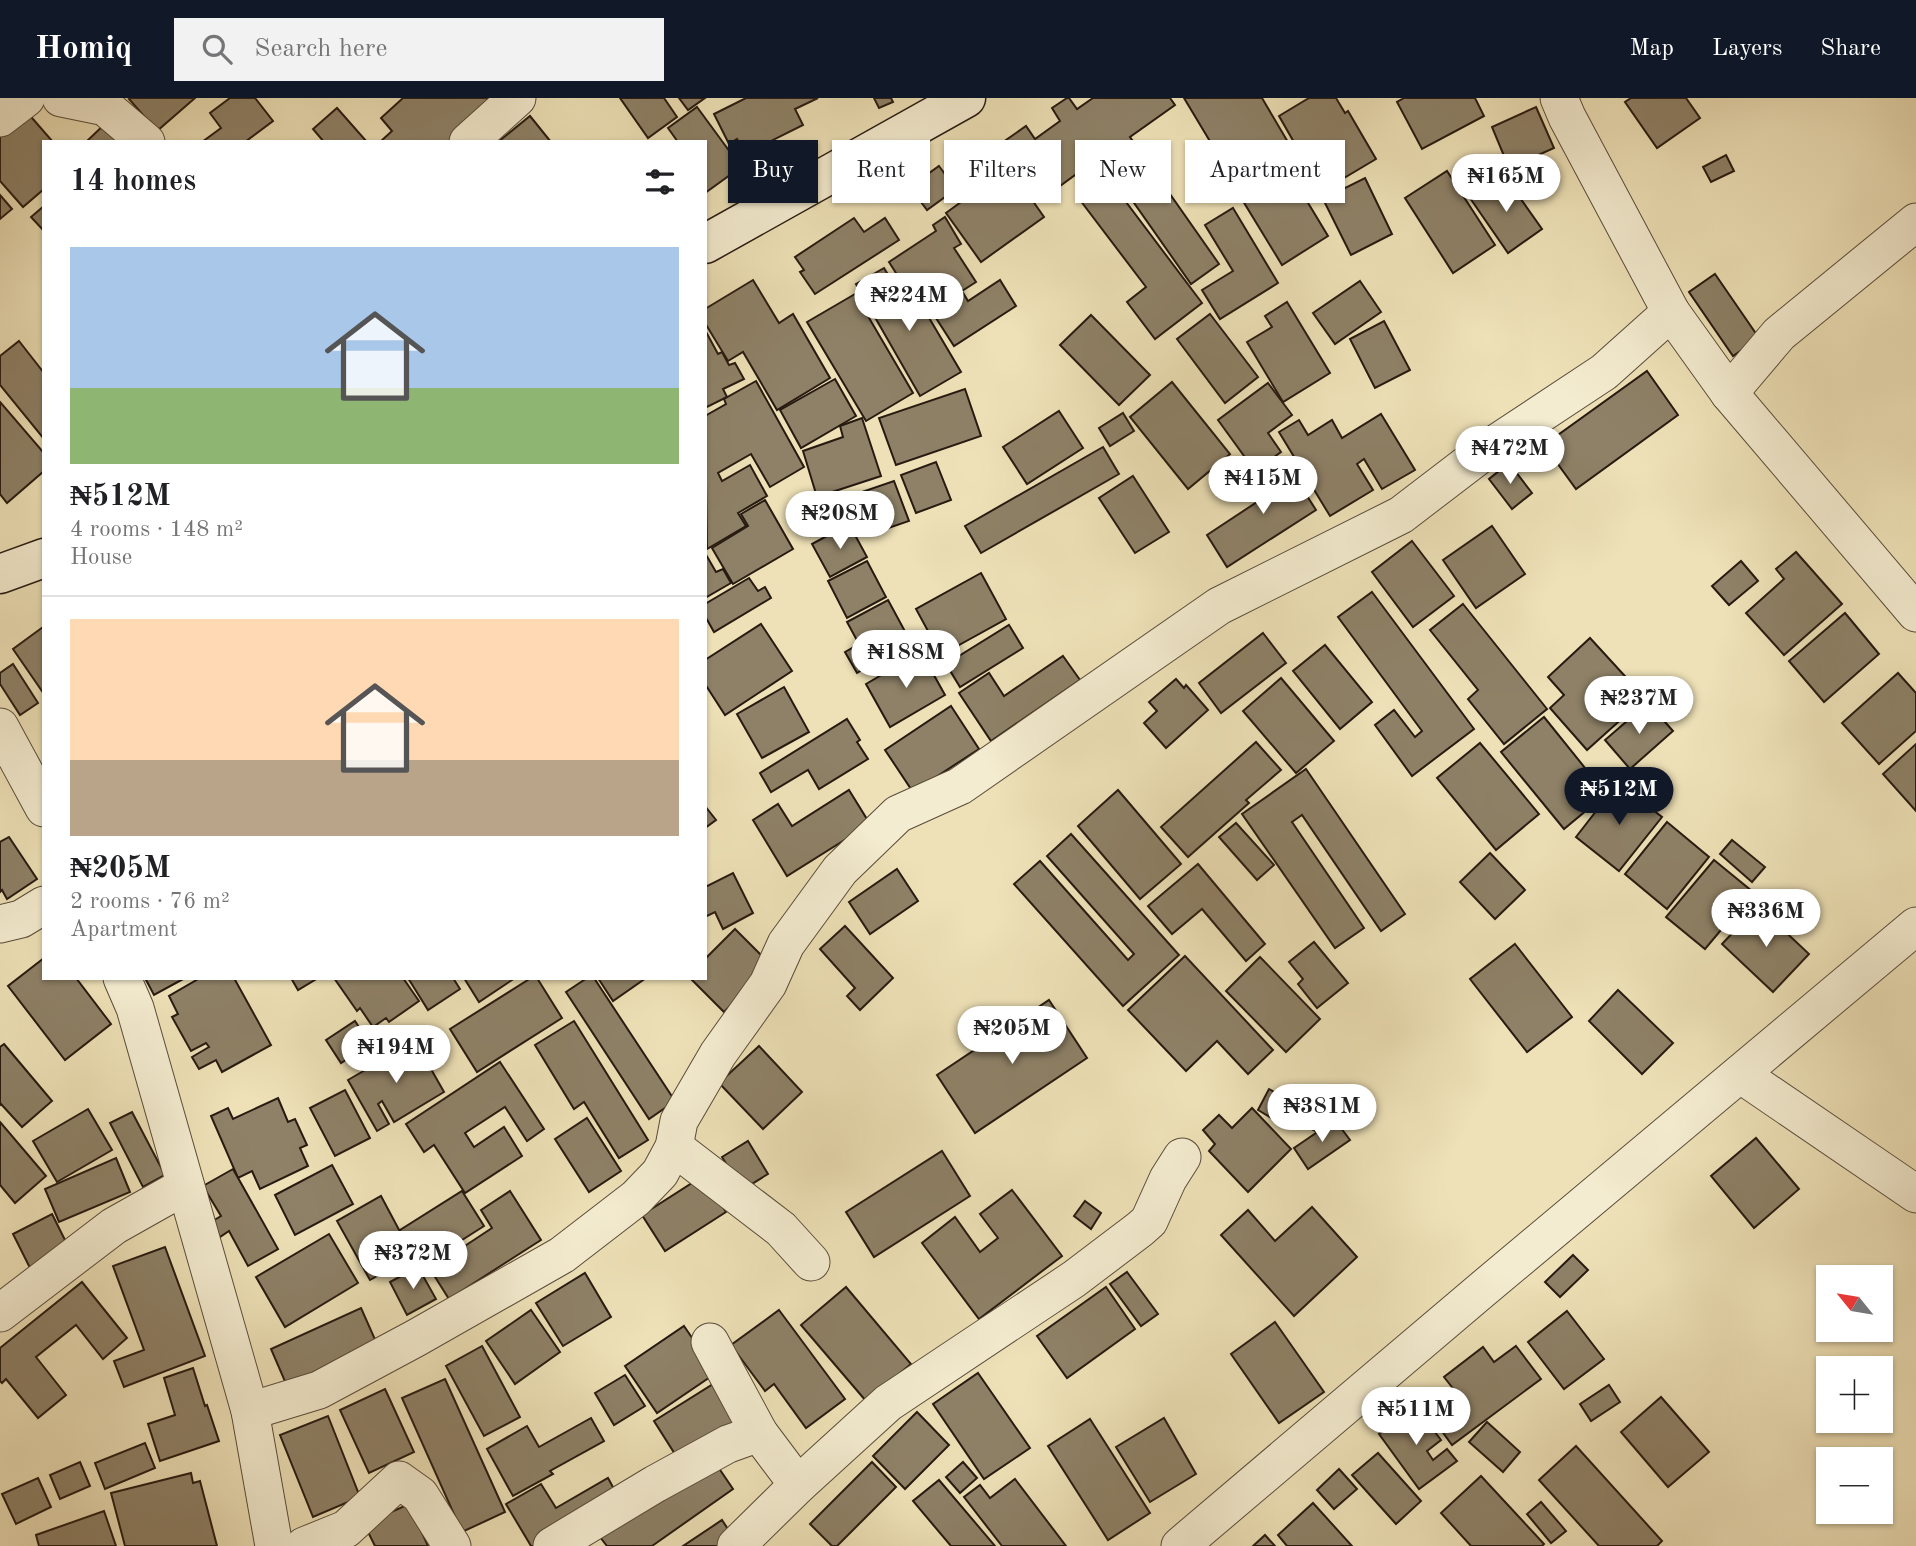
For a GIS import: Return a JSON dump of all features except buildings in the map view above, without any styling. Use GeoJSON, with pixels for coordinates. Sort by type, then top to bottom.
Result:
{"type":"FeatureCollection","features":[{"type":"Feature","properties":{"kind":"main road"},"geometry":{"type":"LineString","coordinates":[[707,243],[966,98]]}},
{"type":"Feature","properties":{"kind":"main road"},"geometry":{"type":"LineString","coordinates":[[0,574],[42,559]]}},
{"type":"Feature","properties":{"kind":"street"},"geometry":{"type":"LineString","coordinates":[[0,118],[26,98]]}},
{"type":"Feature","properties":{"kind":"street"},"geometry":{"type":"LineString","coordinates":[[61,98],[105,107],[144,140]]}},
{"type":"Feature","properties":{"kind":"street"},"geometry":{"type":"LineString","coordinates":[[470,140],[517,98]]}},
{"type":"Feature","properties":{"kind":"street"},"geometry":{"type":"LineString","coordinates":[[1559,98],[1671,312],[1729,393],[1916,614]]}},
{"type":"Feature","properties":{"kind":"street"},"geometry":{"type":"LineString","coordinates":[[1729,393],[1779,334],[1916,222]]}},
{"type":"Feature","properties":{"kind":"street"},"geometry":{"type":"LineString","coordinates":[[250,1411],[319,1390],[416,1338],[562,1255],[636,1198],[660,1173],[674,1147],[679,1121],[718,1054],[768,984],[786,944],[840,870],[898,814],[960,786],[1219,606],[1401,515],[1486,450],[1604,372],[1671,312]]}},
{"type":"Feature","properties":{"kind":"street"},"geometry":{"type":"LineString","coordinates":[[0,727],[42,804]]}},
{"type":"Feature","properties":{"kind":"street"},"geometry":{"type":"LineString","coordinates":[[0,924],[21,919],[42,906]]}},
{"type":"Feature","properties":{"kind":"street"},"geometry":{"type":"LineString","coordinates":[[1181,1546],[1916,926]]}},
{"type":"Feature","properties":{"kind":"street"},"geometry":{"type":"LineString","coordinates":[[123,980],[135,1008],[250,1411],[274,1546]]}},
{"type":"Feature","properties":{"kind":"street"},"geometry":{"type":"LineString","coordinates":[[1740,1074],[1916,1194]]}},
{"type":"Feature","properties":{"kind":"street"},"geometry":{"type":"LineString","coordinates":[[674,1147],[781,1230],[811,1262]]}},
{"type":"Feature","properties":{"kind":"street"},"geometry":{"type":"LineString","coordinates":[[736,1546],[888,1403],[1074,1279],[1140,1229],[1149,1221],[1182,1157]]}},
{"type":"Feature","properties":{"kind":"street"},"geometry":{"type":"LineString","coordinates":[[0,1313],[114,1226],[185,1186]]}},
{"type":"Feature","properties":{"kind":"street"},"geometry":{"type":"LineString","coordinates":[[710,1342],[758,1433],[798,1485]]}},
{"type":"Feature","properties":{"kind":"street"},"geometry":{"type":"LineString","coordinates":[[552,1546],[716,1450],[758,1433]]}},
{"type":"Feature","properties":{"kind":"street"},"geometry":{"type":"LineString","coordinates":[[304,1546],[346,1529],[399,1480],[419,1495],[452,1546]]}}]}
